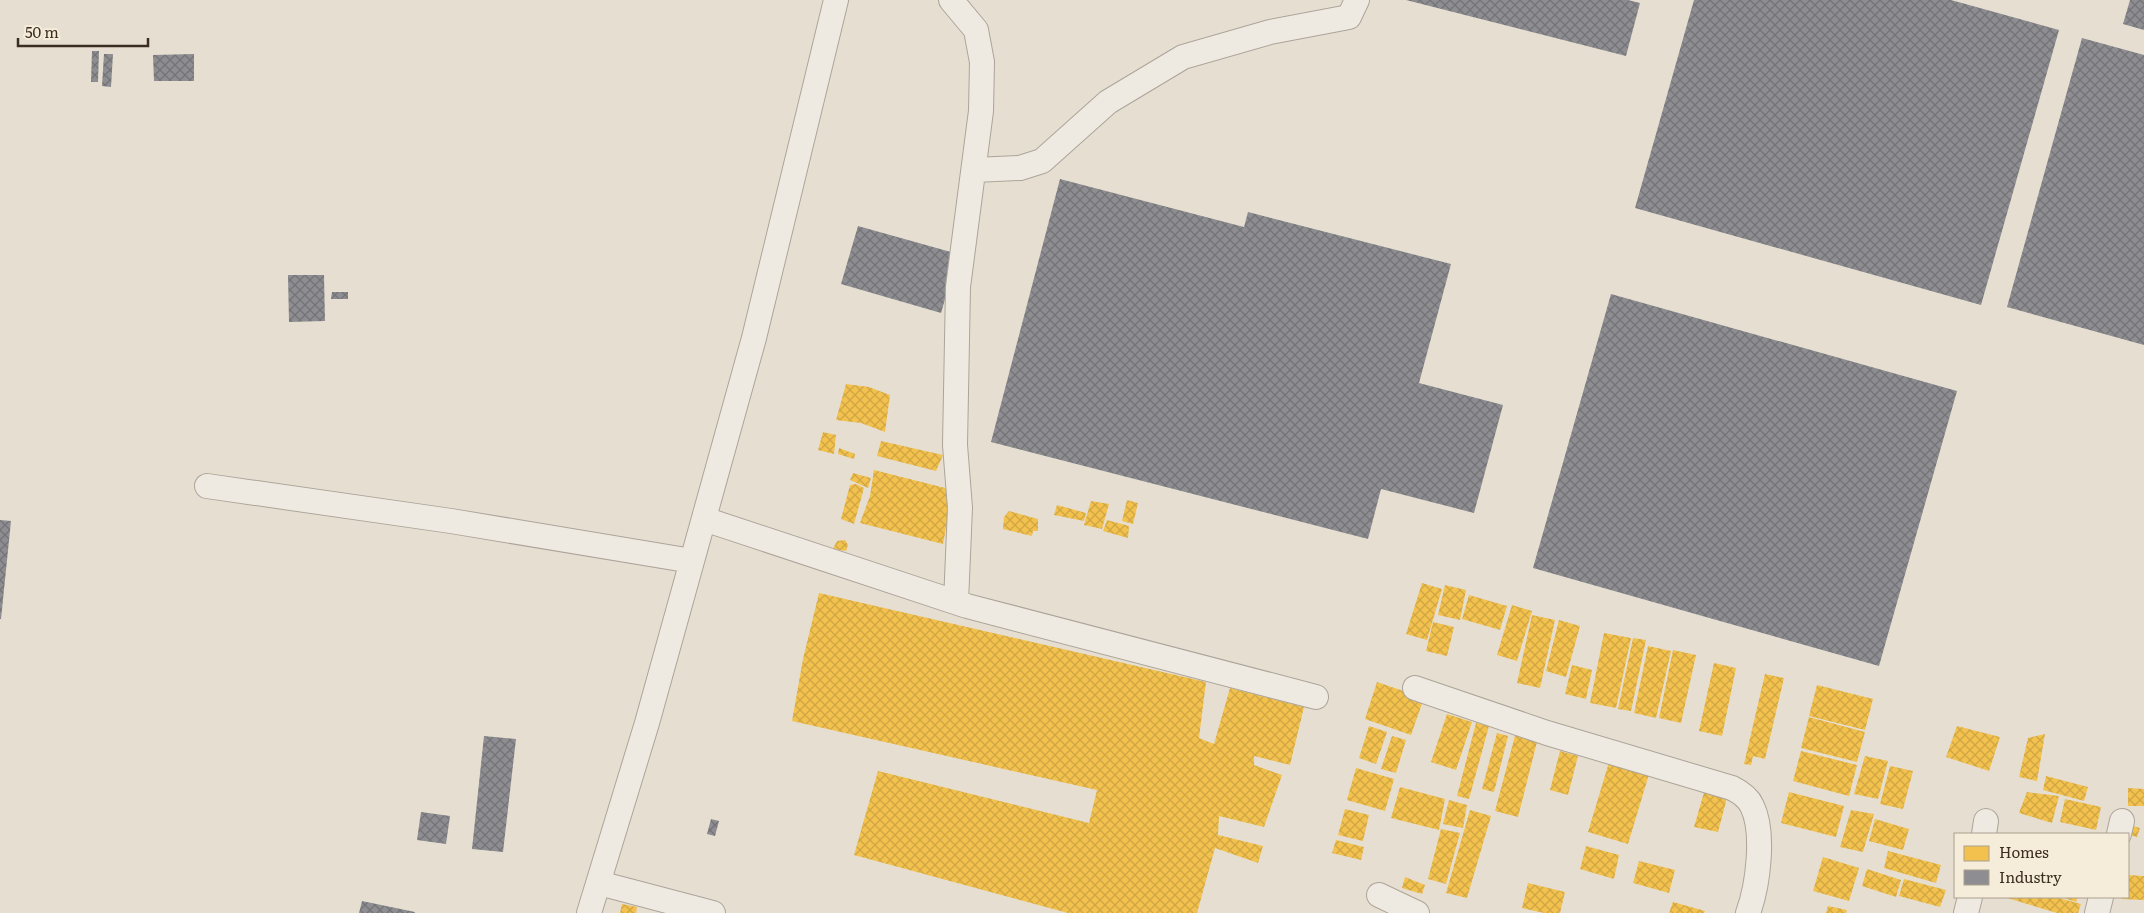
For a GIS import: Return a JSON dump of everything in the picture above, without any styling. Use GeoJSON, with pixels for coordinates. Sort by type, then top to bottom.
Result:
{"type":"FeatureCollection","features":[{"type":"Feature","properties":{"kind":"street"},"geometry":{"type":"LineString","coordinates":[[589,913],[647,723],[754,338],[836,0]]}},
{"type":"Feature","properties":{"kind":"street"},"geometry":{"type":"LineString","coordinates":[[951,0],[976,30],[982,62],[981,111],[958,287],[956,445],[960,508],[956,602]]}},
{"type":"Feature","properties":{"kind":"street"},"geometry":{"type":"LineString","coordinates":[[974,170],[1020,168],[1042,161],[1108,102],[1183,57],[1270,32],[1349,17],[1357,0]]}},
{"type":"Feature","properties":{"kind":"street"},"geometry":{"type":"LineString","coordinates":[[207,486],[451,521],[692,561]]}},
{"type":"Feature","properties":{"kind":"street"},"geometry":{"type":"LineString","coordinates":[[704,519],[956,602],[1316,697]]}},
{"type":"Feature","properties":{"kind":"street"},"geometry":{"type":"LineString","coordinates":[[1415,688],[1547,733],[1732,788],[1744,794],[1752,805],[1758,823],[1758,865],[1753,900],[1748,913]]}},
{"type":"Feature","properties":{"kind":"street"},"geometry":{"type":"LineString","coordinates":[[599,882],[714,913]]}},
{"type":"Feature","properties":{"kind":"street"},"geometry":{"type":"LineString","coordinates":[[1379,895],[1417,913]]}},
{"type":"Feature","properties":{"kind":"street"},"geometry":{"type":"LineString","coordinates":[[1966,913],[1970,898]]}},
{"type":"Feature","properties":{"kind":"street"},"geometry":{"type":"LineString","coordinates":[[2097,913],[2101,898]]}},
{"type":"Feature","properties":{"kind":"building: Homes"},"geometry":{"type":"Polygon","coordinates":[[[846,384],[869,387],[890,395],[885,432],[861,423],[836,420],[846,384]]]}},
{"type":"Feature","properties":{"kind":"building: Homes"},"geometry":{"type":"Polygon","coordinates":[[[823,432],[836,435],[834,454],[818,450],[823,432]]]}},
{"type":"Feature","properties":{"kind":"building: Homes"},"geometry":{"type":"Polygon","coordinates":[[[881,441],[943,455],[936,471],[877,456],[881,441]]]}},
{"type":"Feature","properties":{"kind":"building: Homes"},"geometry":{"type":"Polygon","coordinates":[[[839,448],[855,454],[854,459],[838,454],[839,448]]]}},
{"type":"Feature","properties":{"kind":"building: Homes"},"geometry":{"type":"Polygon","coordinates":[[[874,470],[953,490],[943,544],[860,523],[870,496],[874,470]]]}},
{"type":"Feature","properties":{"kind":"building: Homes"},"geometry":{"type":"Polygon","coordinates":[[[853,473],[871,478],[868,488],[850,480],[853,473]]]}},
{"type":"Feature","properties":{"kind":"building: Homes"},"geometry":{"type":"Polygon","coordinates":[[[856,484],[864,488],[854,524],[841,519],[850,485],[856,484]]]}},
{"type":"Feature","properties":{"kind":"building: Homes"},"geometry":{"type":"Polygon","coordinates":[[[1127,500],[1138,503],[1133,524],[1122,521],[1127,500]]]}},
{"type":"Feature","properties":{"kind":"building: Homes"},"geometry":{"type":"Polygon","coordinates":[[[1091,501],[1109,504],[1102,529],[1084,525],[1091,501]]]}},
{"type":"Feature","properties":{"kind":"building: Homes"},"geometry":{"type":"Polygon","coordinates":[[[1057,505],[1086,513],[1084,521],[1054,515],[1057,505]]]}},
{"type":"Feature","properties":{"kind":"building: Homes"},"geometry":{"type":"Polygon","coordinates":[[[1009,511],[1038,519],[1038,531],[1033,531],[1032,536],[1003,529],[1004,517],[1009,511]]]}},
{"type":"Feature","properties":{"kind":"building: Homes"},"geometry":{"type":"Polygon","coordinates":[[[1107,520],[1129,526],[1128,538],[1103,531],[1107,520]]]}},
{"type":"Feature","properties":{"kind":"building: Homes"},"geometry":{"type":"Polygon","coordinates":[[[845,540],[848,545],[846,551],[833,549],[837,541],[845,540]]]}},
{"type":"Feature","properties":{"kind":"building: Homes"},"geometry":{"type":"Polygon","coordinates":[[[1422,583],[1442,589],[1427,640],[1406,634],[1422,583]]]}},
{"type":"Feature","properties":{"kind":"building: Homes"},"geometry":{"type":"Polygon","coordinates":[[[1445,585],[1466,590],[1460,620],[1438,615],[1445,585]]]}},
{"type":"Feature","properties":{"kind":"building: Homes"},"geometry":{"type":"Polygon","coordinates":[[[819,593],[1206,682],[1199,738],[1214,744],[1230,688],[1304,707],[1290,765],[1254,756],[1254,765],[1282,775],[1264,827],[1219,816],[1218,835],[1263,846],[1258,863],[1215,848],[1197,913],[1068,913],[854,855],[878,771],[1089,823],[1097,790],[792,721],[803,659],[819,593]]]}},
{"type":"Feature","properties":{"kind":"building: Homes"},"geometry":{"type":"Polygon","coordinates":[[[1469,595],[1507,606],[1500,630],[1462,619],[1469,595]]]}},
{"type":"Feature","properties":{"kind":"building: Homes"},"geometry":{"type":"Polygon","coordinates":[[[1512,605],[1532,611],[1517,661],[1497,655],[1512,605]]]}},
{"type":"Feature","properties":{"kind":"building: Homes"},"geometry":{"type":"Polygon","coordinates":[[[1532,615],[1555,620],[1540,688],[1517,683],[1532,615]]]}},
{"type":"Feature","properties":{"kind":"building: Homes"},"geometry":{"type":"Polygon","coordinates":[[[1559,620],[1580,626],[1566,677],[1546,671],[1559,620]]]}},
{"type":"Feature","properties":{"kind":"building: Homes"},"geometry":{"type":"Polygon","coordinates":[[[1433,622],[1454,627],[1447,656],[1426,651],[1433,622]]]}},
{"type":"Feature","properties":{"kind":"building: Homes"},"geometry":{"type":"Polygon","coordinates":[[[1604,633],[1631,638],[1616,708],[1590,703],[1604,633]]]}},
{"type":"Feature","properties":{"kind":"building: Homes"},"geometry":{"type":"Polygon","coordinates":[[[1633,638],[1646,640],[1631,711],[1618,709],[1633,638]]]}},
{"type":"Feature","properties":{"kind":"building: Homes"},"geometry":{"type":"Polygon","coordinates":[[[1648,646],[1671,651],[1656,718],[1634,713],[1648,646]]]}},
{"type":"Feature","properties":{"kind":"building: Homes"},"geometry":{"type":"Polygon","coordinates":[[[1673,650],[1696,655],[1681,723],[1659,718],[1673,650]]]}},
{"type":"Feature","properties":{"kind":"building: Homes"},"geometry":{"type":"Polygon","coordinates":[[[1714,663],[1736,668],[1722,736],[1699,731],[1714,663]]]}},
{"type":"Feature","properties":{"kind":"building: Homes"},"geometry":{"type":"Polygon","coordinates":[[[1572,665],[1592,670],[1586,699],[1565,694],[1572,665]]]}},
{"type":"Feature","properties":{"kind":"building: Homes"},"geometry":{"type":"Polygon","coordinates":[[[1765,674],[1784,678],[1765,759],[1753,756],[1751,765],[1744,764],[1765,674]]]}},
{"type":"Feature","properties":{"kind":"building: Homes"},"geometry":{"type":"Polygon","coordinates":[[[1377,682],[1424,698],[1411,735],[1365,719],[1377,682]]]}},
{"type":"Feature","properties":{"kind":"building: Homes"},"geometry":{"type":"Polygon","coordinates":[[[1817,685],[1873,699],[1865,730],[1809,716],[1817,685]]]}},
{"type":"Feature","properties":{"kind":"building: Homes"},"geometry":{"type":"Polygon","coordinates":[[[1447,714],[1472,722],[1456,770],[1431,762],[1447,714]]]}},
{"type":"Feature","properties":{"kind":"building: Homes"},"geometry":{"type":"Polygon","coordinates":[[[1809,717],[1865,732],[1857,762],[1801,748],[1809,717]]]}},
{"type":"Feature","properties":{"kind":"building: Homes"},"geometry":{"type":"Polygon","coordinates":[[[1476,723],[1489,726],[1469,799],[1457,796],[1476,723]]]}},
{"type":"Feature","properties":{"kind":"building: Homes"},"geometry":{"type":"Polygon","coordinates":[[[1369,726],[1387,732],[1376,764],[1359,758],[1369,726]]]}},
{"type":"Feature","properties":{"kind":"building: Homes"},"geometry":{"type":"Polygon","coordinates":[[[1957,726],[2000,737],[1989,771],[1946,757],[1957,726]]]}},
{"type":"Feature","properties":{"kind":"building: Homes"},"geometry":{"type":"Polygon","coordinates":[[[1516,732],[1538,738],[1518,817],[1495,811],[1516,732]]]}},
{"type":"Feature","properties":{"kind":"building: Homes"},"geometry":{"type":"Polygon","coordinates":[[[1497,733],[1508,736],[1494,792],[1482,789],[1497,733]]]}},
{"type":"Feature","properties":{"kind":"building: Homes"},"geometry":{"type":"Polygon","coordinates":[[[2045,734],[2037,781],[2019,777],[2028,738],[2045,734]]]}},
{"type":"Feature","properties":{"kind":"building: Homes"},"geometry":{"type":"Polygon","coordinates":[[[1392,736],[1406,740],[1396,773],[1381,769],[1392,736]]]}},
{"type":"Feature","properties":{"kind":"building: Homes"},"geometry":{"type":"Polygon","coordinates":[[[1560,751],[1578,756],[1568,795],[1550,790],[1560,751]]]}},
{"type":"Feature","properties":{"kind":"building: Homes"},"geometry":{"type":"Polygon","coordinates":[[[1801,751],[1857,765],[1849,796],[1793,781],[1801,751]]]}},
{"type":"Feature","properties":{"kind":"building: Homes"},"geometry":{"type":"Polygon","coordinates":[[[1865,756],[1888,761],[1878,799],[1854,794],[1865,756]]]}},
{"type":"Feature","properties":{"kind":"building: Homes"},"geometry":{"type":"Polygon","coordinates":[[[1610,759],[1650,771],[1628,844],[1588,832],[1610,759]]]}},
{"type":"Feature","properties":{"kind":"building: Homes"},"geometry":{"type":"Polygon","coordinates":[[[1890,766],[1913,771],[1903,809],[1880,804],[1890,766]]]}},
{"type":"Feature","properties":{"kind":"building: Homes"},"geometry":{"type":"Polygon","coordinates":[[[1356,768],[1394,779],[1385,811],[1347,800],[1356,768]]]}},
{"type":"Feature","properties":{"kind":"building: Homes"},"geometry":{"type":"Polygon","coordinates":[[[2046,776],[2088,787],[2084,801],[2043,790],[2046,776]]]}},
{"type":"Feature","properties":{"kind":"building: Homes"},"geometry":{"type":"Polygon","coordinates":[[[1400,787],[1445,799],[1439,830],[1391,818],[1400,787]]]}},
{"type":"Feature","properties":{"kind":"building: Homes"},"geometry":{"type":"Polygon","coordinates":[[[2128,788],[2144,789],[2144,806],[2128,806],[2128,788]]]}},
{"type":"Feature","properties":{"kind":"building: Homes"},"geometry":{"type":"Polygon","coordinates":[[[1705,789],[1728,794],[1718,832],[1694,827],[1705,789]]]}},
{"type":"Feature","properties":{"kind":"building: Homes"},"geometry":{"type":"Polygon","coordinates":[[[1789,792],[1844,806],[1836,837],[1781,823],[1789,792]]]}},
{"type":"Feature","properties":{"kind":"building: Homes"},"geometry":{"type":"Polygon","coordinates":[[[2027,792],[2059,796],[2052,823],[2019,813],[2027,792]]]}},
{"type":"Feature","properties":{"kind":"building: Homes"},"geometry":{"type":"Polygon","coordinates":[[[2065,799],[2101,807],[2096,830],[2060,822],[2065,799]]]}},
{"type":"Feature","properties":{"kind":"building: Homes"},"geometry":{"type":"Polygon","coordinates":[[[1449,800],[1467,805],[1463,828],[1443,824],[1449,800]]]}},
{"type":"Feature","properties":{"kind":"building: Homes"},"geometry":{"type":"Polygon","coordinates":[[[1345,809],[1369,815],[1363,841],[1338,835],[1345,809]]]}},
{"type":"Feature","properties":{"kind":"building: Homes"},"geometry":{"type":"Polygon","coordinates":[[[1470,810],[1491,816],[1467,898],[1446,893],[1470,810]]]}},
{"type":"Feature","properties":{"kind":"building: Homes"},"geometry":{"type":"Polygon","coordinates":[[[1851,810],[1874,814],[1863,852],[1840,847],[1851,810]]]}},
{"type":"Feature","properties":{"kind":"building: Homes"},"geometry":{"type":"Polygon","coordinates":[[[1875,819],[1909,829],[1903,850],[1869,841],[1875,819]]]}},
{"type":"Feature","properties":{"kind":"building: Homes"},"geometry":{"type":"Polygon","coordinates":[[[2129,825],[2140,828],[2137,837],[2126,833],[2129,825]]]}},
{"type":"Feature","properties":{"kind":"building: Homes"},"geometry":{"type":"Polygon","coordinates":[[[1441,829],[1460,833],[1446,884],[1428,879],[1441,829]]]}},
{"type":"Feature","properties":{"kind":"building: Homes"},"geometry":{"type":"Polygon","coordinates":[[[1336,840],[1364,847],[1361,860],[1332,853],[1336,840]]]}},
{"type":"Feature","properties":{"kind":"building: Homes"},"geometry":{"type":"Polygon","coordinates":[[[1586,846],[1619,855],[1614,879],[1580,869],[1586,846]]]}},
{"type":"Feature","properties":{"kind":"building: Homes"},"geometry":{"type":"Polygon","coordinates":[[[1888,851],[1941,865],[1936,883],[1884,868],[1888,851]]]}},
{"type":"Feature","properties":{"kind":"building: Homes"},"geometry":{"type":"Polygon","coordinates":[[[1823,857],[1859,868],[1849,901],[1813,891],[1823,857]]]}},
{"type":"Feature","properties":{"kind":"building: Homes"},"geometry":{"type":"Polygon","coordinates":[[[1639,861],[1675,870],[1669,893],[1633,883],[1639,861]]]}},
{"type":"Feature","properties":{"kind":"building: Homes"},"geometry":{"type":"Polygon","coordinates":[[[1867,869],[1901,880],[1896,897],[1862,886],[1867,869]]]}},
{"type":"Feature","properties":{"kind":"building: Homes"},"geometry":{"type":"Polygon","coordinates":[[[2129,875],[2144,876],[2144,900],[2122,899],[2129,898],[2129,875]]]}},
{"type":"Feature","properties":{"kind":"building: Homes"},"geometry":{"type":"Polygon","coordinates":[[[1405,877],[1425,885],[1422,894],[1402,888],[1405,877]]]}},
{"type":"Feature","properties":{"kind":"building: Homes"},"geometry":{"type":"Polygon","coordinates":[[[1904,879],[1946,890],[1940,907],[1899,896],[1904,879]]]}},
{"type":"Feature","properties":{"kind":"building: Homes"},"geometry":{"type":"Polygon","coordinates":[[[1528,883],[1565,892],[1560,913],[1544,913],[1522,908],[1528,883]]]}},
{"type":"Feature","properties":{"kind":"building: Homes"},"geometry":{"type":"Polygon","coordinates":[[[2007,898],[2059,898],[2081,904],[2078,913],[2057,913],[2007,898]]]}},
{"type":"Feature","properties":{"kind":"building: Homes"},"geometry":{"type":"Polygon","coordinates":[[[2064,898],[2078,898],[2076,902],[2064,898]]]}},
{"type":"Feature","properties":{"kind":"building: Homes"},"geometry":{"type":"Polygon","coordinates":[[[1673,902],[1705,911],[1704,913],[1669,913],[1673,902]]]}},
{"type":"Feature","properties":{"kind":"building: Homes"},"geometry":{"type":"Polygon","coordinates":[[[622,904],[637,907],[636,913],[620,913],[622,904]]]}},
{"type":"Feature","properties":{"kind":"building: Homes"},"geometry":{"type":"Polygon","coordinates":[[[1828,906],[1847,910],[1846,913],[1826,913],[1828,906]]]}},
{"type":"Feature","properties":{"kind":"building: Industry"},"geometry":{"type":"Polygon","coordinates":[[[1406,0],[1628,0],[1640,3],[1626,56],[1406,0]]]}},
{"type":"Feature","properties":{"kind":"building: Industry"},"geometry":{"type":"Polygon","coordinates":[[[1694,0],[1951,0],[2059,30],[1981,305],[1635,208],[1694,0]]]}},
{"type":"Feature","properties":{"kind":"building: Industry"},"geometry":{"type":"Polygon","coordinates":[[[2130,0],[2144,0],[2144,30],[2123,24],[2130,0]]]}},
{"type":"Feature","properties":{"kind":"building: Industry"},"geometry":{"type":"Polygon","coordinates":[[[2082,38],[2144,55],[2144,345],[2007,307],[2082,38]]]}},
{"type":"Feature","properties":{"kind":"building: Industry"},"geometry":{"type":"Polygon","coordinates":[[[92,51],[99,51],[98,82],[91,82],[92,51]]]}},
{"type":"Feature","properties":{"kind":"building: Industry"},"geometry":{"type":"Polygon","coordinates":[[[104,54],[113,54],[111,87],[102,86],[104,54]]]}},
{"type":"Feature","properties":{"kind":"building: Industry"},"geometry":{"type":"Polygon","coordinates":[[[194,54],[194,81],[154,81],[153,55],[194,54]]]}},
{"type":"Feature","properties":{"kind":"building: Industry"},"geometry":{"type":"Polygon","coordinates":[[[1060,179],[1244,227],[1248,212],[1451,264],[1419,383],[1503,405],[1474,513],[1381,489],[1368,539],[991,442],[1060,179]]]}},
{"type":"Feature","properties":{"kind":"building: Industry"},"geometry":{"type":"Polygon","coordinates":[[[858,226],[958,254],[941,313],[841,284],[858,226]]]}},
{"type":"Feature","properties":{"kind":"building: Industry"},"geometry":{"type":"Polygon","coordinates":[[[288,275],[324,275],[325,321],[289,322],[288,275]]]}},
{"type":"Feature","properties":{"kind":"building: Industry"},"geometry":{"type":"Polygon","coordinates":[[[332,292],[348,292],[348,299],[331,299],[332,292]]]}},
{"type":"Feature","properties":{"kind":"building: Industry"},"geometry":{"type":"Polygon","coordinates":[[[1611,294],[1957,391],[1879,666],[1533,568],[1611,294]]]}},
{"type":"Feature","properties":{"kind":"building: Industry"},"geometry":{"type":"Polygon","coordinates":[[[0,520],[11,521],[1,619],[0,619],[0,520]]]}},
{"type":"Feature","properties":{"kind":"building: Industry"},"geometry":{"type":"Polygon","coordinates":[[[484,736],[516,739],[503,852],[472,849],[484,736]]]}},
{"type":"Feature","properties":{"kind":"building: Industry"},"geometry":{"type":"Polygon","coordinates":[[[421,812],[450,816],[446,844],[417,840],[421,812]]]}},
{"type":"Feature","properties":{"kind":"building: Industry"},"geometry":{"type":"Polygon","coordinates":[[[711,819],[719,821],[715,836],[707,834],[711,819]]]}},
{"type":"Feature","properties":{"kind":"building: Industry"},"geometry":{"type":"Polygon","coordinates":[[[362,901],[415,912],[415,913],[359,913],[362,901]]]}}]}
